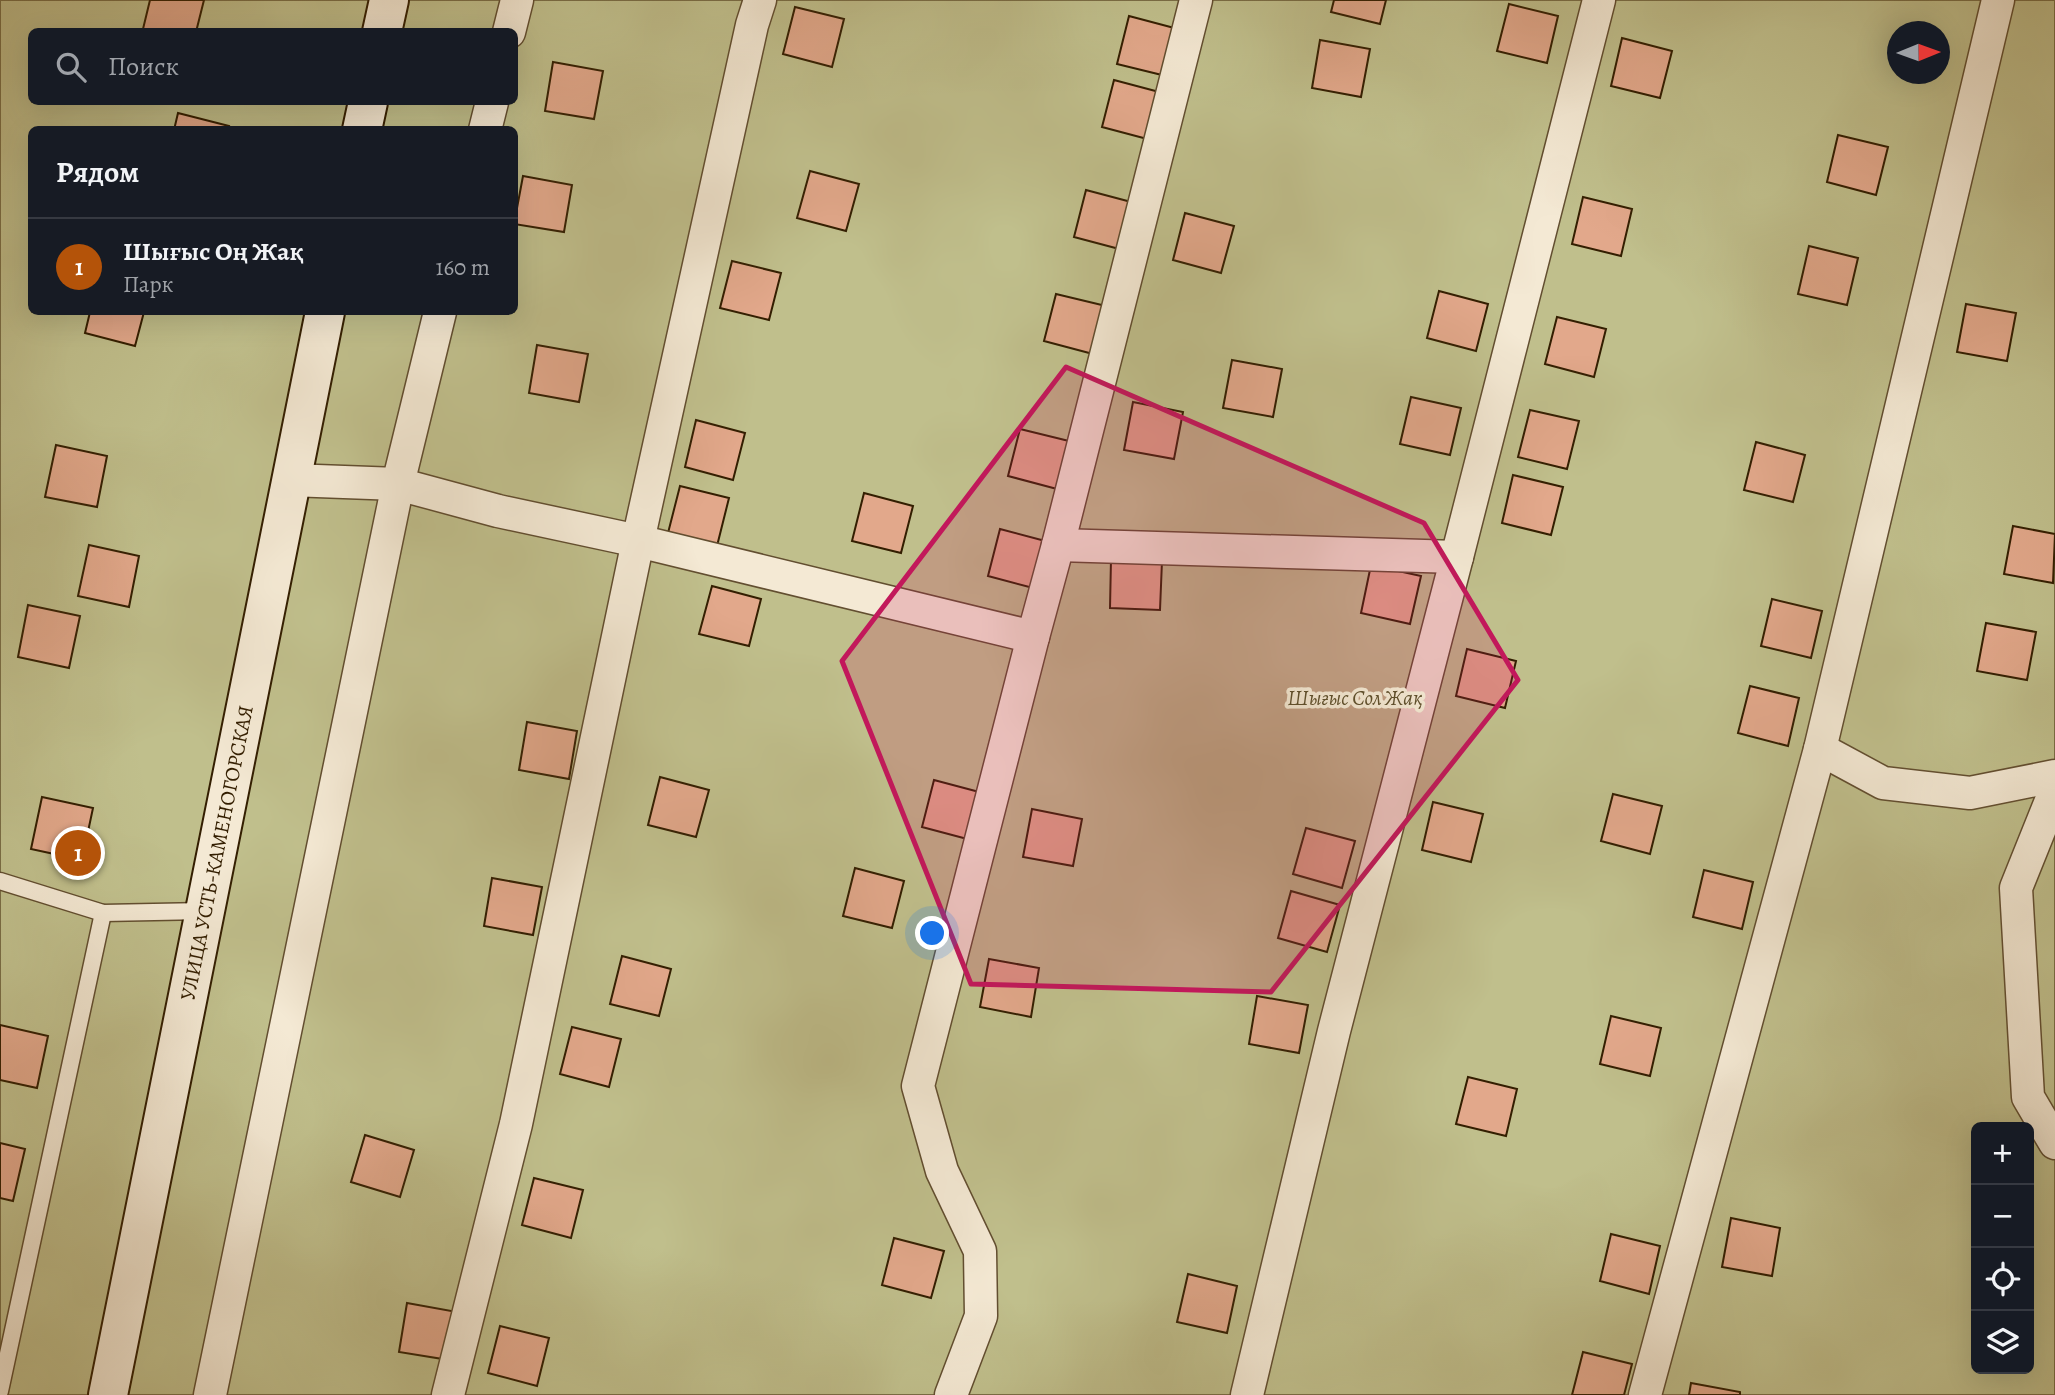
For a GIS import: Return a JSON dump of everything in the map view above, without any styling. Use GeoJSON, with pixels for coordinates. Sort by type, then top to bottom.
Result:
{"type":"FeatureCollection","features":[{"type":"Feature","properties":{"kind":"street"},"geometry":{"type":"LineString","coordinates":[[383,28],[389,0]]}},
{"type":"Feature","properties":{"kind":"street"},"geometry":{"type":"LineString","coordinates":[[510,28],[517,0]]}},
{"type":"Feature","properties":{"kind":"street"},"geometry":{"type":"LineString","coordinates":[[448,1395],[516,1124],[638,541],[749,38],[760,0]]}},
{"type":"Feature","properties":{"kind":"street"},"geometry":{"type":"LineString","coordinates":[[951,1395],[981,1316],[980,1251],[942,1171],[918,1086],[1196,0]]}},
{"type":"Feature","properties":{"kind":"street"},"geometry":{"type":"LineString","coordinates":[[1247,1395],[1334,1031],[1599,0]]}},
{"type":"Feature","properties":{"kind":"street"},"geometry":{"type":"LineString","coordinates":[[1645,1395],[1820,749],[1998,0]]}},
{"type":"Feature","properties":{"kind":"street"},"geometry":{"type":"LineString","coordinates":[[363,126],[367,105]]}},
{"type":"Feature","properties":{"kind":"street"},"geometry":{"type":"LineString","coordinates":[[486,126],[491,105]]}},
{"type":"Feature","properties":{"kind":"street","name":"УЛИЦА УСТЬ-КАМЕНОГОРСКАЯ"},"geometry":{"type":"LineString","coordinates":[[108,1395],[324,315]]}},
{"type":"Feature","properties":{"kind":"street"},"geometry":{"type":"LineString","coordinates":[[210,1395],[398,484],[439,315]]}},
{"type":"Feature","properties":{"kind":"street"},"geometry":{"type":"LineString","coordinates":[[290,480],[398,484],[498,511],[638,541],[1033,637]]}},
{"type":"Feature","properties":{"kind":"street"},"geometry":{"type":"LineString","coordinates":[[1058,545],[1457,558]]}},
{"type":"Feature","properties":{"kind":"street"},"geometry":{"type":"LineString","coordinates":[[1820,749],[1883,783],[1957,792],[1970,793],[2055,776]]}},
{"type":"Feature","properties":{"kind":"street"},"geometry":{"type":"LineString","coordinates":[[2055,791],[2016,888],[2028,1097],[2055,1143]]}},
{"type":"Feature","properties":{"kind":"lane"},"geometry":{"type":"LineString","coordinates":[[0,881],[103,914],[205,911]]}},
{"type":"Feature","properties":{"kind":"lane"},"geometry":{"type":"LineString","coordinates":[[0,1391],[103,914]]}},
{"type":"Feature","properties":{"kind":"highlighted area"},"geometry":{"type":"Polygon","coordinates":[[[1066,367],[1424,523],[1518,680],[1271,992],[971,984],[842,661],[1066,367]]]}},
{"type":"Feature","properties":{"kind":"green space","name":"Шығыс Сол Жақ"},"geometry":{"type":"Polygon","coordinates":[[[0,0],[2055,0],[2055,1395],[0,1395],[0,0]]]}},
{"type":"Feature","properties":{"kind":"building"},"geometry":{"type":"Polygon","coordinates":[[[150,0],[204,0],[197,28],[143,28],[150,0]]]}},
{"type":"Feature","properties":{"kind":"building"},"geometry":{"type":"Polygon","coordinates":[[[1334,0],[1386,0],[1380,24],[1331,12],[1334,0]]]}},
{"type":"Feature","properties":{"kind":"building"},"geometry":{"type":"Polygon","coordinates":[[[1509,4],[1558,16],[1547,63],[1497,51],[1509,4]]]}},
{"type":"Feature","properties":{"kind":"building"},"geometry":{"type":"Polygon","coordinates":[[[795,7],[844,19],[832,67],[783,54],[795,7]]]}},
{"type":"Feature","properties":{"kind":"building"},"geometry":{"type":"Polygon","coordinates":[[[1129,16],[1178,29],[1166,76],[1117,64],[1129,16]]]}},
{"type":"Feature","properties":{"kind":"building"},"geometry":{"type":"Polygon","coordinates":[[[1622,38],[1672,51],[1660,98],[1611,86],[1622,38]]]}},
{"type":"Feature","properties":{"kind":"building"},"geometry":{"type":"Polygon","coordinates":[[[1320,40],[1370,49],[1361,97],[1312,88],[1320,40]]]}},
{"type":"Feature","properties":{"kind":"building"},"geometry":{"type":"Polygon","coordinates":[[[553,62],[603,71],[594,119],[545,111],[553,62]]]}},
{"type":"Feature","properties":{"kind":"building"},"geometry":{"type":"Polygon","coordinates":[[[1114,80],[1163,93],[1151,140],[1102,127],[1114,80]]]}},
{"type":"Feature","properties":{"kind":"building"},"geometry":{"type":"Polygon","coordinates":[[[178,113],[229,126],[175,126],[178,113]]]}},
{"type":"Feature","properties":{"kind":"building"},"geometry":{"type":"Polygon","coordinates":[[[1838,135],[1888,147],[1876,195],[1827,182],[1838,135]]]}},
{"type":"Feature","properties":{"kind":"building"},"geometry":{"type":"Polygon","coordinates":[[[810,171],[859,184],[846,231],[797,218],[810,171]]]}},
{"type":"Feature","properties":{"kind":"building"},"geometry":{"type":"Polygon","coordinates":[[[523,176],[572,185],[564,232],[518,225],[518,203],[523,176]]]}},
{"type":"Feature","properties":{"kind":"building"},"geometry":{"type":"Polygon","coordinates":[[[1086,190],[1135,203],[1123,250],[1074,237],[1086,190]]]}},
{"type":"Feature","properties":{"kind":"building"},"geometry":{"type":"Polygon","coordinates":[[[1583,197],[1632,209],[1621,256],[1572,244],[1583,197]]]}},
{"type":"Feature","properties":{"kind":"building"},"geometry":{"type":"Polygon","coordinates":[[[1185,213],[1234,226],[1221,273],[1173,260],[1185,213]]]}},
{"type":"Feature","properties":{"kind":"building"},"geometry":{"type":"Polygon","coordinates":[[[1809,246],[1858,258],[1847,305],[1798,294],[1809,246]]]}},
{"type":"Feature","properties":{"kind":"building"},"geometry":{"type":"Polygon","coordinates":[[[732,261],[781,273],[769,320],[720,308],[732,261]]]}},
{"type":"Feature","properties":{"kind":"building"},"geometry":{"type":"Polygon","coordinates":[[[1439,291],[1488,304],[1476,351],[1427,338],[1439,291]]]}},
{"type":"Feature","properties":{"kind":"building"},"geometry":{"type":"Polygon","coordinates":[[[1056,294],[1106,306],[1093,354],[1044,341],[1056,294]]]}},
{"type":"Feature","properties":{"kind":"building"},"geometry":{"type":"Polygon","coordinates":[[[1966,304],[2016,313],[2007,361],[1957,352],[1966,304]]]}},
{"type":"Feature","properties":{"kind":"building"},"geometry":{"type":"Polygon","coordinates":[[[89,315],[143,315],[135,346],[85,333],[89,315]]]}},
{"type":"Feature","properties":{"kind":"building"},"geometry":{"type":"Polygon","coordinates":[[[1557,317],[1606,329],[1594,377],[1545,364],[1557,317]]]}},
{"type":"Feature","properties":{"kind":"building"},"geometry":{"type":"Polygon","coordinates":[[[537,345],[588,354],[579,402],[529,393],[537,345]]]}},
{"type":"Feature","properties":{"kind":"building"},"geometry":{"type":"Polygon","coordinates":[[[1232,360],[1282,369],[1273,417],[1223,408],[1232,360]]]}},
{"type":"Feature","properties":{"kind":"building"},"geometry":{"type":"Polygon","coordinates":[[[1411,397],[1461,408],[1450,455],[1400,444],[1411,397]]]}},
{"type":"Feature","properties":{"kind":"building"},"geometry":{"type":"Polygon","coordinates":[[[1133,402],[1183,412],[1174,459],[1124,450],[1133,402]]]}},
{"type":"Feature","properties":{"kind":"building"},"geometry":{"type":"Polygon","coordinates":[[[1530,410],[1579,421],[1567,469],[1518,457],[1530,410]]]}},
{"type":"Feature","properties":{"kind":"building"},"geometry":{"type":"Polygon","coordinates":[[[696,420],[745,433],[733,480],[685,467],[696,420]]]}},
{"type":"Feature","properties":{"kind":"building"},"geometry":{"type":"Polygon","coordinates":[[[1020,429],[1069,441],[1057,489],[1008,476],[1020,429]]]}},
{"type":"Feature","properties":{"kind":"building"},"geometry":{"type":"Polygon","coordinates":[[[1756,442],[1805,455],[1793,502],[1744,490],[1756,442]]]}},
{"type":"Feature","properties":{"kind":"building"},"geometry":{"type":"Polygon","coordinates":[[[56,445],[107,456],[97,507],[45,497],[56,445]]]}},
{"type":"Feature","properties":{"kind":"building"},"geometry":{"type":"Polygon","coordinates":[[[1513,475],[1563,487],[1551,535],[1502,523],[1513,475]]]}},
{"type":"Feature","properties":{"kind":"building"},"geometry":{"type":"Polygon","coordinates":[[[680,486],[729,498],[717,546],[668,533],[680,486]]]}},
{"type":"Feature","properties":{"kind":"building"},"geometry":{"type":"Polygon","coordinates":[[[864,493],[913,506],[901,553],[852,541],[864,493]]]}},
{"type":"Feature","properties":{"kind":"building"},"geometry":{"type":"Polygon","coordinates":[[[2013,526],[2055,534],[2053,583],[2004,574],[2013,526]]]}},
{"type":"Feature","properties":{"kind":"building"},"geometry":{"type":"Polygon","coordinates":[[[1000,529],[1049,542],[1037,589],[988,576],[1000,529]]]}},
{"type":"Feature","properties":{"kind":"building"},"geometry":{"type":"Polygon","coordinates":[[[89,545],[139,556],[129,607],[78,596],[89,545]]]}},
{"type":"Feature","properties":{"kind":"building"},"geometry":{"type":"Polygon","coordinates":[[[1111,559],[1162,561],[1160,610],[1110,608],[1111,559]]]}},
{"type":"Feature","properties":{"kind":"building"},"geometry":{"type":"Polygon","coordinates":[[[1371,565],[1421,576],[1410,624],[1361,613],[1371,565]]]}},
{"type":"Feature","properties":{"kind":"building"},"geometry":{"type":"Polygon","coordinates":[[[712,586],[761,599],[749,646],[699,634],[712,586]]]}},
{"type":"Feature","properties":{"kind":"building"},"geometry":{"type":"Polygon","coordinates":[[[1772,599],[1822,611],[1811,658],[1761,646],[1772,599]]]}},
{"type":"Feature","properties":{"kind":"building"},"geometry":{"type":"Polygon","coordinates":[[[28,605],[80,616],[69,668],[18,657],[28,605]]]}},
{"type":"Feature","properties":{"kind":"building"},"geometry":{"type":"Polygon","coordinates":[[[1986,623],[2036,632],[2027,680],[1977,671],[1986,623]]]}},
{"type":"Feature","properties":{"kind":"building"},"geometry":{"type":"Polygon","coordinates":[[[1467,649],[1516,661],[1505,708],[1456,696],[1467,649]]]}},
{"type":"Feature","properties":{"kind":"building"},"geometry":{"type":"Polygon","coordinates":[[[1750,686],[1799,698],[1788,746],[1738,733],[1750,686]]]}},
{"type":"Feature","properties":{"kind":"building"},"geometry":{"type":"Polygon","coordinates":[[[527,722],[577,731],[569,779],[519,770],[527,722]]]}},
{"type":"Feature","properties":{"kind":"building"},"geometry":{"type":"Polygon","coordinates":[[[660,777],[709,790],[696,837],[648,825],[660,777]]]}},
{"type":"Feature","properties":{"kind":"building"},"geometry":{"type":"Polygon","coordinates":[[[934,780],[983,793],[971,840],[922,827],[934,780]]]}},
{"type":"Feature","properties":{"kind":"building"},"geometry":{"type":"Polygon","coordinates":[[[1613,794],[1662,806],[1650,854],[1601,841],[1613,794]]]}},
{"type":"Feature","properties":{"kind":"building"},"geometry":{"type":"Polygon","coordinates":[[[42,797],[93,808],[82,860],[31,849],[42,797]]]}},
{"type":"Feature","properties":{"kind":"building"},"geometry":{"type":"Polygon","coordinates":[[[1433,802],[1483,814],[1471,862],[1422,850],[1433,802]]]}},
{"type":"Feature","properties":{"kind":"building"},"geometry":{"type":"Polygon","coordinates":[[[1032,809],[1082,819],[1073,866],[1023,857],[1032,809]]]}},
{"type":"Feature","properties":{"kind":"building"},"geometry":{"type":"Polygon","coordinates":[[[1306,828],[1355,841],[1342,888],[1293,874],[1306,828]]]}},
{"type":"Feature","properties":{"kind":"building"},"geometry":{"type":"Polygon","coordinates":[[[855,868],[904,881],[892,928],[843,916],[855,868]]]}},
{"type":"Feature","properties":{"kind":"building"},"geometry":{"type":"Polygon","coordinates":[[[1704,870],[1753,882],[1742,929],[1693,917],[1704,870]]]}},
{"type":"Feature","properties":{"kind":"building"},"geometry":{"type":"Polygon","coordinates":[[[492,878],[542,887],[533,935],[484,926],[492,878]]]}},
{"type":"Feature","properties":{"kind":"building"},"geometry":{"type":"Polygon","coordinates":[[[1291,891],[1340,905],[1327,952],[1278,938],[1291,891]]]}},
{"type":"Feature","properties":{"kind":"building"},"geometry":{"type":"Polygon","coordinates":[[[622,956],[671,969],[659,1016],[610,1004],[622,956]]]}},
{"type":"Feature","properties":{"kind":"building"},"geometry":{"type":"Polygon","coordinates":[[[989,959],[1039,968],[1031,1017],[980,1007],[989,959]]]}},
{"type":"Feature","properties":{"kind":"building"},"geometry":{"type":"Polygon","coordinates":[[[1257,996],[1308,1005],[1299,1053],[1249,1044],[1257,996]]]}},
{"type":"Feature","properties":{"kind":"building"},"geometry":{"type":"Polygon","coordinates":[[[1611,1016],[1661,1028],[1650,1076],[1600,1064],[1611,1016]]]}},
{"type":"Feature","properties":{"kind":"building"},"geometry":{"type":"Polygon","coordinates":[[[0,1025],[48,1036],[37,1088],[0,1080],[0,1025]]]}},
{"type":"Feature","properties":{"kind":"building"},"geometry":{"type":"Polygon","coordinates":[[[572,1027],[621,1039],[609,1087],[560,1074],[572,1027]]]}},
{"type":"Feature","properties":{"kind":"building"},"geometry":{"type":"Polygon","coordinates":[[[1468,1077],[1517,1089],[1506,1136],[1456,1124],[1468,1077]]]}},
{"type":"Feature","properties":{"kind":"building"},"geometry":{"type":"Polygon","coordinates":[[[365,1135],[414,1150],[400,1197],[351,1182],[365,1135]]]}},
{"type":"Feature","properties":{"kind":"building"},"geometry":{"type":"Polygon","coordinates":[[[0,1143],[25,1149],[13,1201],[0,1198],[0,1143]]]}},
{"type":"Feature","properties":{"kind":"building"},"geometry":{"type":"Polygon","coordinates":[[[534,1178],[583,1190],[571,1238],[522,1225],[534,1178]]]}},
{"type":"Feature","properties":{"kind":"building"},"geometry":{"type":"Polygon","coordinates":[[[1731,1218],[1780,1228],[1772,1276],[1722,1267],[1731,1218]]]}},
{"type":"Feature","properties":{"kind":"building"},"geometry":{"type":"Polygon","coordinates":[[[1611,1234],[1660,1246],[1649,1294],[1600,1281],[1611,1234]]]}},
{"type":"Feature","properties":{"kind":"building"},"geometry":{"type":"Polygon","coordinates":[[[894,1238],[944,1251],[931,1298],[882,1285],[894,1238]]]}},
{"type":"Feature","properties":{"kind":"building"},"geometry":{"type":"Polygon","coordinates":[[[1188,1274],[1237,1286],[1227,1333],[1177,1322],[1188,1274]]]}},
{"type":"Feature","properties":{"kind":"building"},"geometry":{"type":"Polygon","coordinates":[[[407,1303],[457,1312],[449,1360],[399,1352],[407,1303]]]}},
{"type":"Feature","properties":{"kind":"building"},"geometry":{"type":"Polygon","coordinates":[[[500,1326],[549,1338],[537,1386],[488,1373],[500,1326]]]}},
{"type":"Feature","properties":{"kind":"building"},"geometry":{"type":"Polygon","coordinates":[[[1583,1352],[1632,1364],[1624,1395],[1572,1395],[1583,1352]]]}},
{"type":"Feature","properties":{"kind":"building"},"geometry":{"type":"Polygon","coordinates":[[[1691,1383],[1740,1392],[1740,1395],[1689,1395],[1691,1383]]]}},
{"type":"Feature","properties":{"kind":"place","name":"Шығыс Оң Жақ"},"geometry":{"type":"Point","coordinates":[78,853]}}]}
